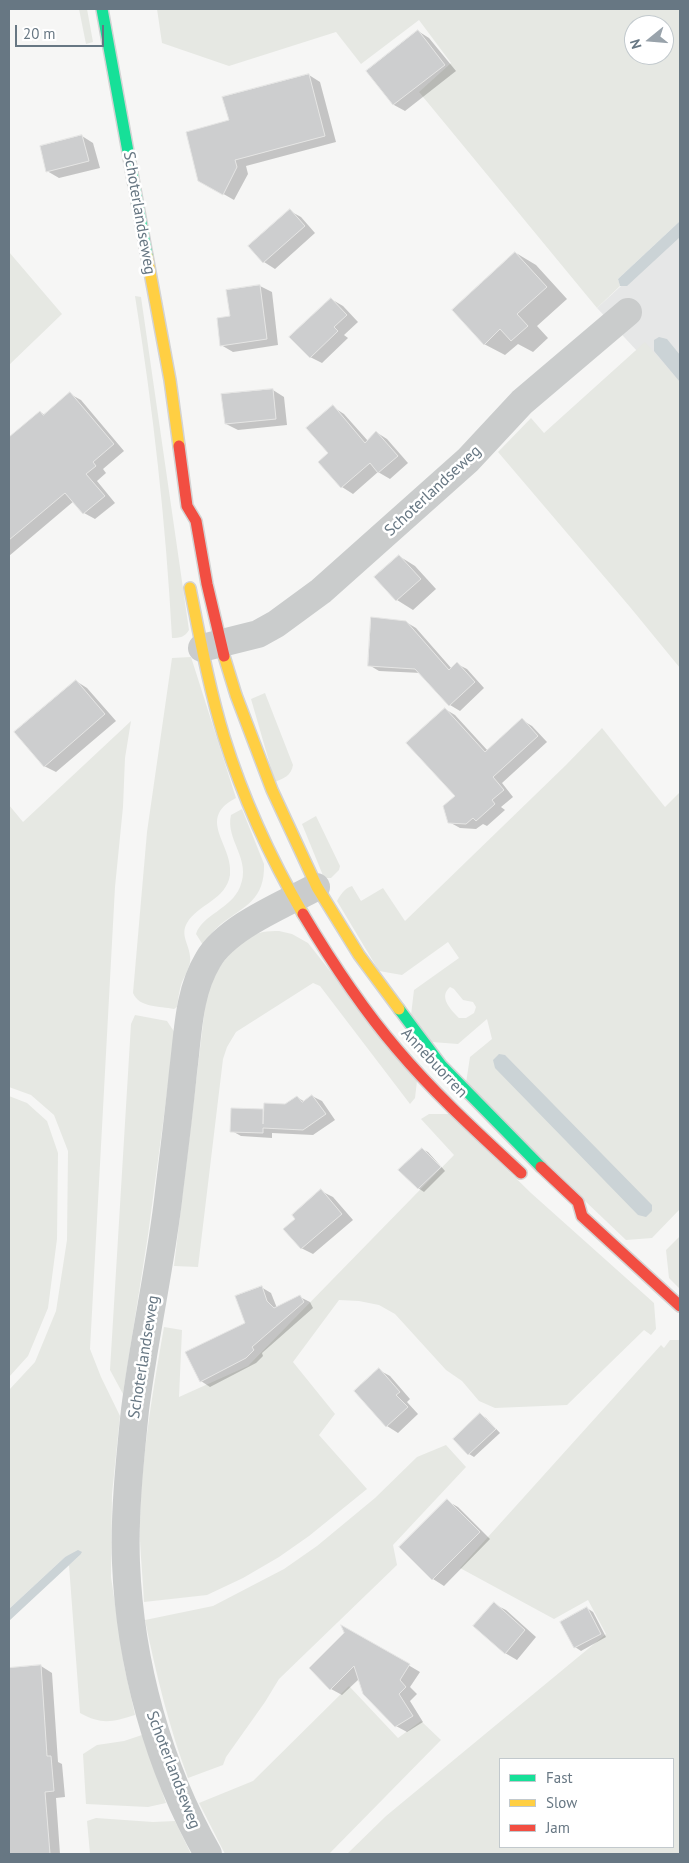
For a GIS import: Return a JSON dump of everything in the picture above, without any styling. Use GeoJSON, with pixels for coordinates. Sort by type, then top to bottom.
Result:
{"type":"FeatureCollection","features":[{"type":"Feature","properties":{"kind":"main road","name":"Schoterlandseweg"},"geometry":{"type":"LineString","coordinates":[[102,9],[170,380],[187,506],[196,521],[207,584],[215,701],[234,764],[248,800],[306,893]]}},
{"type":"Feature","properties":{"kind":"main road","name":"Schoterlandseweg"},"geometry":{"type":"LineString","coordinates":[[181,523],[187,506]]}},
{"type":"Feature","properties":{"kind":"main road","name":"Schoterlandseweg"},"geometry":{"type":"LineString","coordinates":[[189,580],[212,646],[236,695],[272,790],[306,893]]}},
{"type":"Feature","properties":{"kind":"main road","name":"Annebuorren"},"geometry":{"type":"LineString","coordinates":[[306,893],[337,969],[365,1009],[396,1048],[446,1102],[531,1182]]}},
{"type":"Feature","properties":{"kind":"main road","name":"Annebuorren"},"geometry":{"type":"LineString","coordinates":[[306,893],[359,955],[441,1065],[517,1144],[578,1202],[582,1216],[680,1306]]}},
{"type":"Feature","properties":{"kind":"main road"},"geometry":{"type":"LineString","coordinates":[[566,1214],[582,1216]]}},
{"type":"Feature","properties":{"kind":"street","name":"Schoterlandseweg"},"geometry":{"type":"LineString","coordinates":[[212,646],[266,630],[321,591],[468,460],[522,402],[628,312]]}},
{"type":"Feature","properties":{"kind":"street","name":"Schoterlandseweg"},"geometry":{"type":"LineString","coordinates":[[208,1854],[180,1798],[165,1760],[137,1659],[132,1630],[126,1561],[131,1446],[163,1238],[189,1019],[198,978],[208,959],[220,944],[243,926],[306,893]]}},
{"type":"Feature","properties":{"kind":"shaded area"},"geometry":{"type":"Polygon","coordinates":[[[79,9],[87,9],[93,42],[86,44],[79,9]]]}},
{"type":"Feature","properties":{"kind":"shaded area"},"geometry":{"type":"Polygon","coordinates":[[[157,9],[680,9],[680,221],[618,279],[620,286],[597,308],[419,92],[451,63],[419,20],[361,64],[336,32],[229,66],[162,43],[157,9]]]}},
{"type":"Feature","properties":{"kind":"shaded area"},"geometry":{"type":"Polygon","coordinates":[[[680,221],[680,237],[627,286],[620,286],[618,279],[680,221]]]}},
{"type":"Feature","properties":{"kind":"shaded area"},"geometry":{"type":"Polygon","coordinates":[[[680,232],[680,397],[597,308],[680,232]]]}},
{"type":"Feature","properties":{"kind":"shaded area"},"geometry":{"type":"Polygon","coordinates":[[[9,252],[62,314],[9,365],[9,252]]]}},
{"type":"Feature","properties":{"kind":"shaded area"},"geometry":{"type":"Polygon","coordinates":[[[135,296],[141,297],[189,630],[184,636],[177,638],[172,638],[158,466],[135,296]]]}},
{"type":"Feature","properties":{"kind":"shaded area"},"geometry":{"type":"Polygon","coordinates":[[[659,337],[667,339],[680,355],[680,382],[654,351],[654,340],[659,337]]]}},
{"type":"Feature","properties":{"kind":"shaded area"},"geometry":{"type":"Polygon","coordinates":[[[645,342],[680,382],[680,668],[498,452],[531,418],[544,433],[645,342]]]}},
{"type":"Feature","properties":{"kind":"shaded area"},"geometry":{"type":"Polygon","coordinates":[[[191,657],[236,798],[224,806],[218,815],[217,824],[230,864],[230,875],[218,896],[198,911],[185,927],[184,932],[190,963],[181,985],[177,1007],[174,1009],[145,1004],[136,998],[133,993],[147,832],[172,658],[191,657]]]}},
{"type":"Feature","properties":{"kind":"shaded area"},"geometry":{"type":"Polygon","coordinates":[[[265,693],[293,765],[289,774],[275,782],[251,699],[265,693]]]}},
{"type":"Feature","properties":{"kind":"shaded area"},"geometry":{"type":"Polygon","coordinates":[[[131,721],[125,758],[123,807],[115,887],[90,1349],[120,1416],[112,1494],[111,1577],[124,1665],[135,1715],[101,1721],[80,1713],[69,1565],[80,1555],[65,1557],[9,1609],[9,1390],[35,1362],[56,1311],[67,1240],[68,1151],[54,1115],[31,1095],[9,1087],[9,805],[23,822],[131,721]]]}},
{"type":"Feature","properties":{"kind":"shaded area"},"geometry":{"type":"Polygon","coordinates":[[[602,728],[665,807],[680,792],[680,1211],[652,1238],[626,1240],[522,1141],[466,1083],[470,1057],[492,1039],[487,1019],[458,1044],[432,1042],[411,1015],[414,990],[459,958],[448,942],[402,975],[379,971],[337,901],[347,888],[352,886],[361,901],[383,888],[405,921],[602,728]],[[450,987],[445,995],[445,999],[459,1018],[466,1018],[474,1013],[476,1007],[473,1002],[463,1000],[450,987]]]}},
{"type":"Feature","properties":{"kind":"shaded area"},"geometry":{"type":"Polygon","coordinates":[[[242,809],[264,864],[261,886],[252,901],[218,926],[203,945],[196,934],[199,927],[236,895],[243,877],[243,867],[230,824],[231,815],[242,809]]]}},
{"type":"Feature","properties":{"kind":"shaded area"},"geometry":{"type":"Polygon","coordinates":[[[316,816],[340,866],[339,870],[331,878],[324,878],[302,824],[316,816]]]}},
{"type":"Feature","properties":{"kind":"shaded area"},"geometry":{"type":"Polygon","coordinates":[[[279,931],[292,934],[308,943],[417,1081],[415,1098],[410,1104],[320,986],[313,983],[236,1032],[227,1047],[223,1059],[198,1267],[174,1266],[207,990],[216,972],[229,955],[245,940],[265,932],[279,931]]]}},
{"type":"Feature","properties":{"kind":"shaded area"},"geometry":{"type":"Polygon","coordinates":[[[135,1015],[167,1021],[175,1033],[148,1235],[123,1394],[110,1370],[131,1024],[135,1015]]]}},
{"type":"Feature","properties":{"kind":"shaded area"},"geometry":{"type":"Polygon","coordinates":[[[499,1054],[505,1055],[652,1205],[652,1211],[646,1217],[638,1215],[495,1068],[493,1060],[499,1054]]]}},
{"type":"Feature","properties":{"kind":"shaded area"},"geometry":{"type":"Polygon","coordinates":[[[9,1096],[27,1103],[47,1121],[58,1153],[57,1239],[48,1308],[28,1356],[9,1377],[9,1096]]]}},
{"type":"Feature","properties":{"kind":"shaded area"},"geometry":{"type":"Polygon","coordinates":[[[429,1114],[450,1114],[531,1193],[654,1303],[656,1329],[651,1335],[644,1330],[567,1405],[495,1408],[479,1401],[462,1381],[446,1370],[395,1314],[379,1305],[339,1300],[293,1362],[335,1414],[319,1435],[367,1489],[309,1536],[279,1557],[243,1578],[207,1595],[144,1602],[140,1514],[144,1460],[164,1327],[182,1330],[179,1397],[248,1366],[454,1155],[421,1119],[429,1114]]]}},
{"type":"Feature","properties":{"kind":"shaded area"},"geometry":{"type":"Polygon","coordinates":[[[680,1236],[680,1289],[669,1278],[666,1250],[680,1236]]]}},
{"type":"Feature","properties":{"kind":"shaded area"},"geometry":{"type":"Polygon","coordinates":[[[670,1340],[680,1340],[680,1854],[347,1854],[386,1816],[606,1634],[588,1600],[554,1619],[460,1568],[661,1345],[664,1348],[670,1340]]]}},
{"type":"Feature","properties":{"kind":"shaded area"},"geometry":{"type":"Polygon","coordinates":[[[446,1445],[466,1467],[393,1545],[397,1565],[279,1679],[226,1757],[223,1765],[188,1778],[164,1700],[145,1620],[213,1606],[284,1569],[317,1546],[375,1498],[417,1457],[446,1445]]]}},
{"type":"Feature","properties":{"kind":"shaded area"},"geometry":{"type":"Polygon","coordinates":[[[78,1550],[82,1552],[80,1555],[9,1621],[9,1609],[65,1557],[78,1550]]]}},
{"type":"Feature","properties":{"kind":"shaded area"},"geometry":{"type":"Polygon","coordinates":[[[349,1686],[398,1738],[421,1721],[441,1740],[329,1854],[225,1854],[199,1803],[253,1781],[349,1686]]]}},
{"type":"Feature","properties":{"kind":"shaded area"},"geometry":{"type":"Polygon","coordinates":[[[142,1735],[166,1803],[148,1807],[86,1804],[83,1754],[97,1745],[124,1741],[142,1735]]]}},
{"type":"Feature","properties":{"kind":"shaded area"},"geometry":{"type":"Polygon","coordinates":[[[96,1818],[153,1822],[175,1821],[191,1854],[90,1854],[87,1821],[96,1818]]]}},
{"type":"Feature","properties":{"kind":"building"},"geometry":{"type":"Polygon","coordinates":[[[418,30],[445,65],[393,105],[366,71],[418,30]]]}},
{"type":"Feature","properties":{"kind":"building"},"geometry":{"type":"Polygon","coordinates":[[[309,74],[325,136],[235,160],[237,167],[223,195],[198,181],[186,132],[229,120],[222,97],[309,74]]]}},
{"type":"Feature","properties":{"kind":"building"},"geometry":{"type":"Polygon","coordinates":[[[82,135],[89,161],[46,172],[40,146],[82,135]]]}},
{"type":"Feature","properties":{"kind":"building"},"geometry":{"type":"Polygon","coordinates":[[[290,209],[305,226],[263,263],[248,246],[290,209]]]}},
{"type":"Feature","properties":{"kind":"building"},"geometry":{"type":"Polygon","coordinates":[[[515,252],[547,287],[517,314],[528,326],[511,341],[500,329],[484,345],[452,310],[515,252]]]}},
{"type":"Feature","properties":{"kind":"building"},"geometry":{"type":"Polygon","coordinates":[[[260,285],[267,339],[220,346],[217,318],[230,316],[226,290],[260,285]]]}},
{"type":"Feature","properties":{"kind":"building"},"geometry":{"type":"Polygon","coordinates":[[[331,298],[347,315],[334,327],[338,331],[310,358],[289,337],[331,298]]]}},
{"type":"Feature","properties":{"kind":"building"},"geometry":{"type":"Polygon","coordinates":[[[273,389],[276,419],[225,424],[221,394],[273,389]]]}},
{"type":"Feature","properties":{"kind":"building"},"geometry":{"type":"Polygon","coordinates":[[[70,392],[114,444],[93,462],[96,466],[86,474],[105,496],[83,514],[65,493],[9,540],[9,437],[40,411],[43,415],[70,392]]]}},
{"type":"Feature","properties":{"kind":"building"},"geometry":{"type":"Polygon","coordinates":[[[333,405],[365,443],[376,431],[398,456],[378,473],[370,463],[341,488],[318,462],[328,453],[306,428],[333,405]]]}},
{"type":"Feature","properties":{"kind":"building"},"geometry":{"type":"Polygon","coordinates":[[[399,555],[421,579],[396,601],[374,577],[399,555]]]}},
{"type":"Feature","properties":{"kind":"building"},"geometry":{"type":"Polygon","coordinates":[[[371,617],[406,621],[449,670],[457,662],[475,682],[449,706],[415,669],[368,666],[371,617]]]}},
{"type":"Feature","properties":{"kind":"building"},"geometry":{"type":"Polygon","coordinates":[[[76,680],[105,714],[44,767],[14,732],[76,680]]]}},
{"type":"Feature","properties":{"kind":"building"},"geometry":{"type":"Polygon","coordinates":[[[445,708],[485,752],[522,718],[538,736],[493,777],[504,790],[492,800],[495,804],[476,821],[473,818],[466,824],[448,823],[443,806],[455,796],[406,743],[445,708]]]}},
{"type":"Feature","properties":{"kind":"building"},"geometry":{"type":"Polygon","coordinates":[[[312,1095],[326,1114],[303,1130],[263,1128],[263,1133],[230,1132],[231,1108],[263,1109],[263,1124],[264,1103],[285,1104],[297,1096],[302,1102],[312,1095]]]}},
{"type":"Feature","properties":{"kind":"building"},"geometry":{"type":"Polygon","coordinates":[[[422,1148],[441,1167],[418,1189],[398,1170],[422,1148]]]}},
{"type":"Feature","properties":{"kind":"building"},"geometry":{"type":"Polygon","coordinates":[[[321,1189],[342,1214],[301,1249],[283,1229],[295,1219],[292,1215],[321,1189]]]}},
{"type":"Feature","properties":{"kind":"building"},"geometry":{"type":"Polygon","coordinates":[[[262,1286],[267,1301],[274,1308],[300,1295],[304,1302],[252,1347],[254,1350],[246,1358],[200,1382],[185,1352],[245,1323],[235,1296],[262,1286]]]}},
{"type":"Feature","properties":{"kind":"building"},"geometry":{"type":"Polygon","coordinates":[[[379,1368],[400,1392],[396,1395],[408,1407],[386,1427],[354,1391],[379,1368]]]}},
{"type":"Feature","properties":{"kind":"building"},"geometry":{"type":"Polygon","coordinates":[[[480,1413],[496,1429],[468,1455],[453,1439],[480,1413]]]}},
{"type":"Feature","properties":{"kind":"building"},"geometry":{"type":"Polygon","coordinates":[[[447,1499],[480,1532],[432,1580],[399,1547],[447,1499]]]}},
{"type":"Feature","properties":{"kind":"building"},"geometry":{"type":"Polygon","coordinates":[[[494,1602],[525,1630],[505,1654],[473,1626],[494,1602]]]}},
{"type":"Feature","properties":{"kind":"building"},"geometry":{"type":"Polygon","coordinates":[[[587,1607],[601,1634],[574,1648],[560,1622],[587,1607]]]}},
{"type":"Feature","properties":{"kind":"building"},"geometry":{"type":"Polygon","coordinates":[[[341,1625],[410,1664],[400,1680],[406,1687],[399,1694],[413,1716],[395,1727],[363,1694],[354,1666],[330,1690],[309,1668],[344,1633],[341,1625]]]}},
{"type":"Feature","properties":{"kind":"building"},"geometry":{"type":"Polygon","coordinates":[[[41,1665],[47,1756],[51,1756],[54,1791],[45,1792],[50,1854],[9,1854],[9,1668],[41,1665]]]}},
{"type":"Feature","properties":{"kind":"traffic: fast"},"geometry":{"type":"LineString","coordinates":[[102,9],[147,256]]}},
{"type":"Feature","properties":{"kind":"traffic: fast"},"geometry":{"type":"LineString","coordinates":[[399,1009],[441,1065],[541,1167]]}},
{"type":"Feature","properties":{"kind":"traffic: slow"},"geometry":{"type":"LineString","coordinates":[[147,256],[170,380],[179,446]]}},
{"type":"Feature","properties":{"kind":"traffic: slow"},"geometry":{"type":"LineString","coordinates":[[190,588],[205,663],[224,737],[240,783],[259,828],[303,914]]}},
{"type":"Feature","properties":{"kind":"traffic: slow"},"geometry":{"type":"LineString","coordinates":[[224,656],[236,695],[272,790],[317,887],[359,955],[399,1009]]}},
{"type":"Feature","properties":{"kind":"traffic: jam"},"geometry":{"type":"LineString","coordinates":[[179,446],[187,506],[196,521],[207,584],[224,656]]}},
{"type":"Feature","properties":{"kind":"traffic: jam"},"geometry":{"type":"LineString","coordinates":[[303,914],[324,949],[371,1017],[411,1066],[521,1173]]}},
{"type":"Feature","properties":{"kind":"traffic: jam"},"geometry":{"type":"LineString","coordinates":[[541,1167],[578,1202],[582,1216],[680,1306]]}}]}
